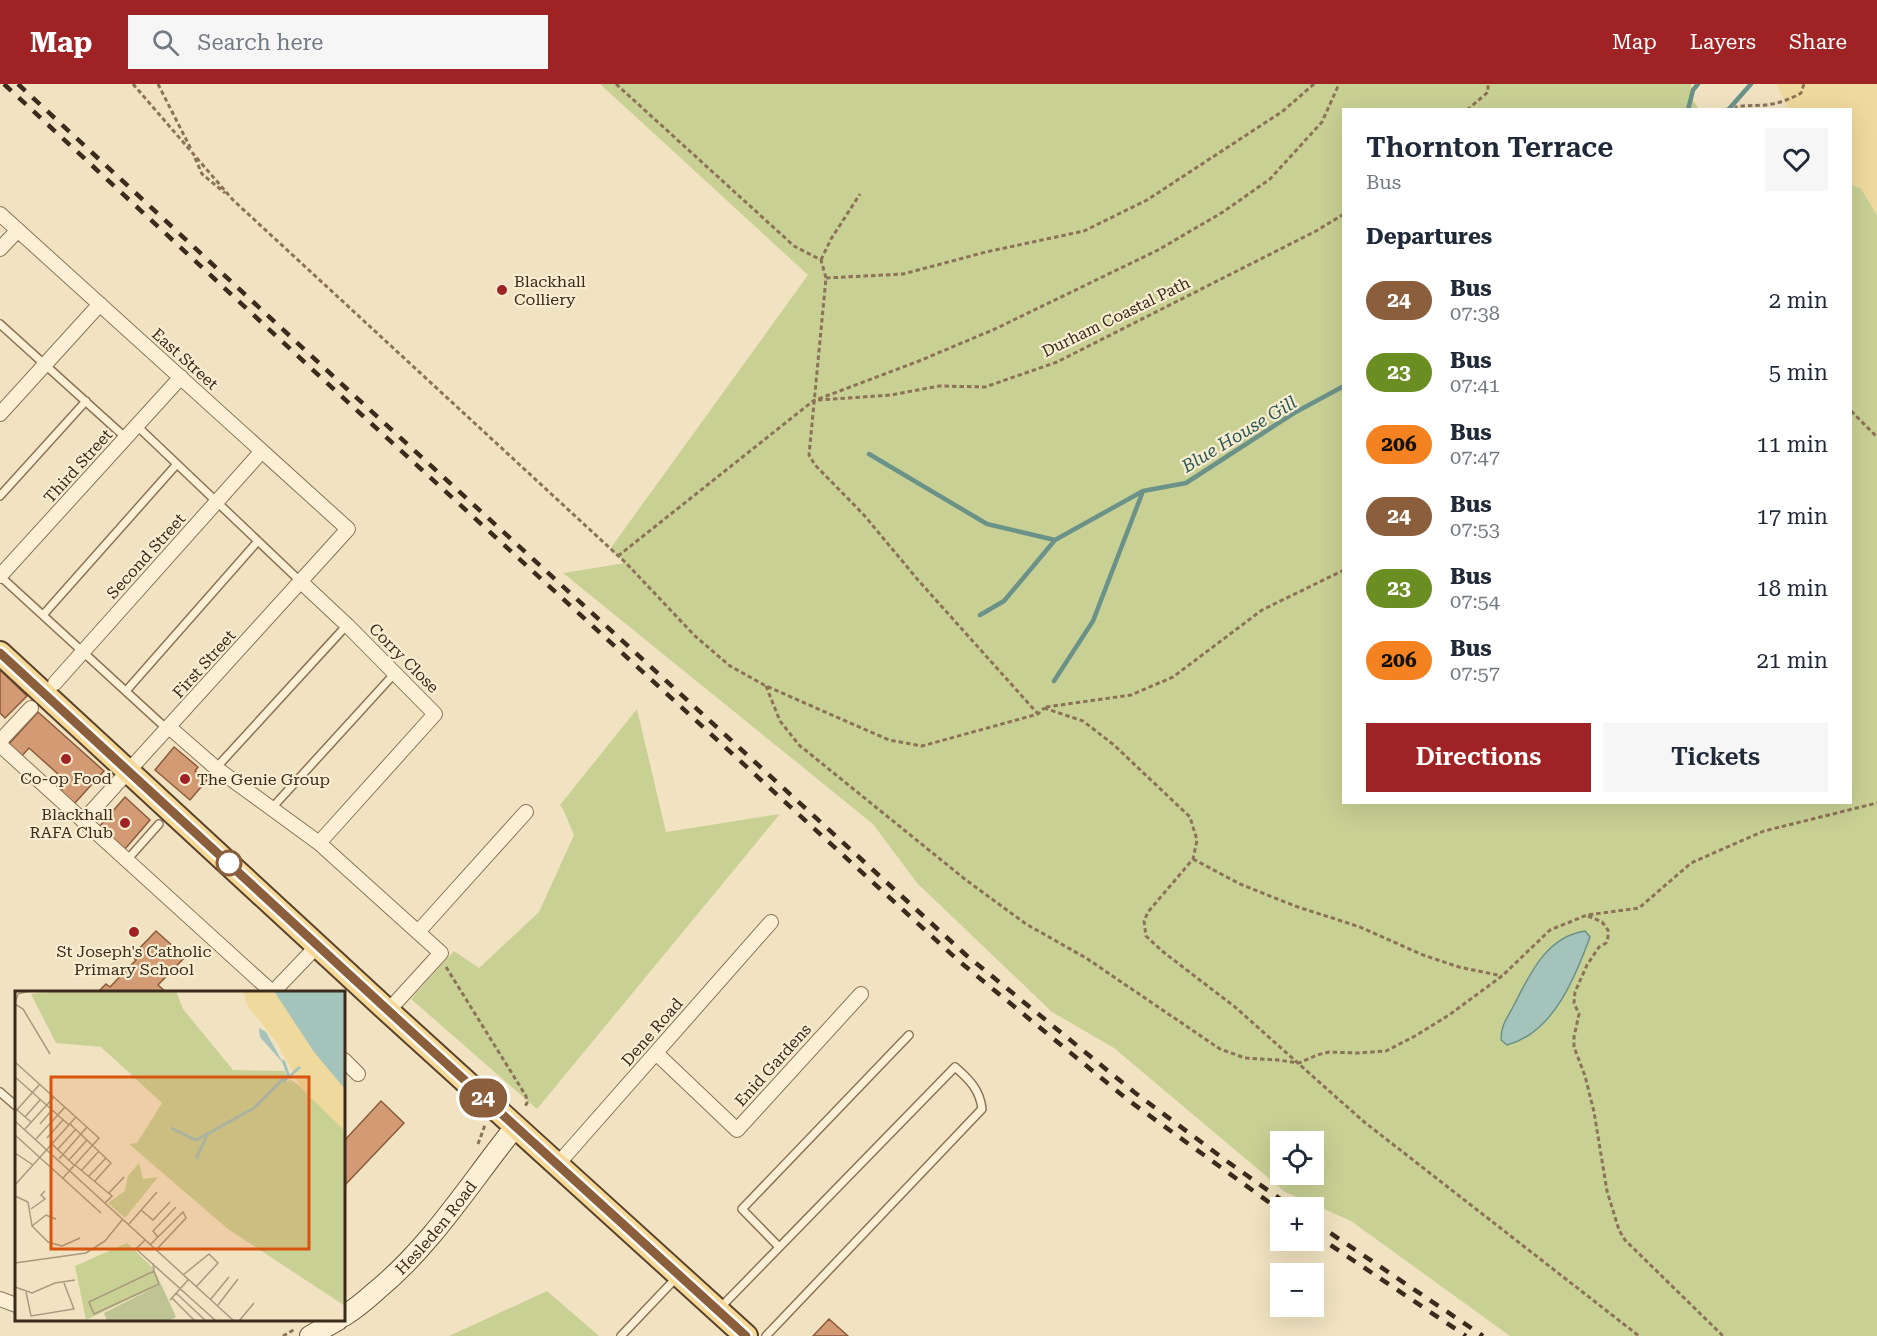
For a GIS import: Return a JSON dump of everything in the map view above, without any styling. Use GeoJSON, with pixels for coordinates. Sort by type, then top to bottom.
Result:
{"type":"FeatureCollection","features":[{"type":"Feature","properties":{"kind":"main road"},"geometry":{"type":"LineString","coordinates":[[0,653],[388,1011],[746,1336]]}},
{"type":"Feature","properties":{"kind":"main road","name":"Hesleden Road"},"geometry":{"type":"LineString","coordinates":[[345,1316],[392,1278],[432,1235],[514,1126]]}},
{"type":"Feature","properties":{"kind":"main road"},"geometry":{"type":"LineString","coordinates":[[310,1336],[336,1321]]}},
{"type":"Feature","properties":{"kind":"street","name":"East Street"},"geometry":{"type":"LineString","coordinates":[[0,214],[348,529]]}},
{"type":"Feature","properties":{"kind":"street"},"geometry":{"type":"LineString","coordinates":[[0,249],[18,230]]}},
{"type":"Feature","properties":{"kind":"street"},"geometry":{"type":"LineString","coordinates":[[0,414],[100,304]]}},
{"type":"Feature","properties":{"kind":"street","name":"Third Street"},"geometry":{"type":"LineString","coordinates":[[2,569],[181,377]]}},
{"type":"Feature","properties":{"kind":"street","name":"Second Street"},"geometry":{"type":"LineString","coordinates":[[55,683],[262,451]]}},
{"type":"Feature","properties":{"kind":"street","name":"First Street"},"geometry":{"type":"LineString","coordinates":[[83,821],[348,529]]}},
{"type":"Feature","properties":{"kind":"street","name":"Corry Close"},"geometry":{"type":"LineString","coordinates":[[300,581],[435,714],[319,843]]}},
{"type":"Feature","properties":{"kind":"street"},"geometry":{"type":"LineString","coordinates":[[31,708],[0,743],[270,991]]}},
{"type":"Feature","properties":{"kind":"street"},"geometry":{"type":"LineString","coordinates":[[168,728],[216,768],[319,843],[441,952],[388,1011]]}},
{"type":"Feature","properties":{"kind":"street"},"geometry":{"type":"LineString","coordinates":[[418,932],[525,812]]}},
{"type":"Feature","properties":{"kind":"street","name":"Dene Road"},"geometry":{"type":"LineString","coordinates":[[557,1165],[771,921]]}},
{"type":"Feature","properties":{"kind":"street"},"geometry":{"type":"LineString","coordinates":[[274,991],[318,945]]}},
{"type":"Feature","properties":{"kind":"street","name":"Enid Gardens"},"geometry":{"type":"LineString","coordinates":[[656,1053],[736,1130],[861,994]]}},
{"type":"Feature","properties":{"kind":"street"},"geometry":{"type":"LineString","coordinates":[[345,1061],[358,1074]]}},
{"type":"Feature","properties":{"kind":"street"},"geometry":{"type":"LineString","coordinates":[[0,1299],[15,1305]]}},
{"type":"Feature","properties":{"kind":"lane"},"geometry":{"type":"LineString","coordinates":[[1,328],[45,364],[126,438]]}},
{"type":"Feature","properties":{"kind":"lane"},"geometry":{"type":"LineString","coordinates":[[0,496],[86,401]]}},
{"type":"Feature","properties":{"kind":"lane"},"geometry":{"type":"LineString","coordinates":[[137,426],[300,581]]}},
{"type":"Feature","properties":{"kind":"lane"},"geometry":{"type":"LineString","coordinates":[[43,615],[177,464]]}},
{"type":"Feature","properties":{"kind":"lane"},"geometry":{"type":"LineString","coordinates":[[126,691],[258,541]]}},
{"type":"Feature","properties":{"kind":"lane"},"geometry":{"type":"LineString","coordinates":[[2,569],[43,615],[168,728]]}},
{"type":"Feature","properties":{"kind":"lane"},"geometry":{"type":"LineString","coordinates":[[216,768],[347,625]]}},
{"type":"Feature","properties":{"kind":"lane"},"geometry":{"type":"LineString","coordinates":[[271,808],[395,673]]}},
{"type":"Feature","properties":{"kind":"lane"},"geometry":{"type":"LineString","coordinates":[[127,861],[159,824]]}},
{"type":"Feature","properties":{"kind":"lane"},"geometry":{"type":"LineString","coordinates":[[779,1247],[742,1209],[909,1035]]}},
{"type":"Feature","properties":{"kind":"lane"},"geometry":{"type":"LineString","coordinates":[[717,1311],[955,1067],[969,1080],[981,1097],[982,1109],[766,1336]]}},
{"type":"Feature","properties":{"kind":"lane"},"geometry":{"type":"LineString","coordinates":[[0,1092],[15,1105]]}},
{"type":"Feature","properties":{"kind":"lane"},"geometry":{"type":"LineString","coordinates":[[621,1336],[678,1275]]}},
{"type":"Feature","properties":{"kind":"path"},"geometry":{"type":"LineString","coordinates":[[133,84],[233,200]]}},
{"type":"Feature","properties":{"kind":"path"},"geometry":{"type":"LineString","coordinates":[[158,84],[202,174],[233,200],[618,556],[695,636],[730,666],[766,686],[889,740],[922,746],[1038,714],[1044,708],[1131,695],[1173,677],[1262,610],[1342,571]]}},
{"type":"Feature","properties":{"kind":"path"},"geometry":{"type":"LineString","coordinates":[[616,84],[794,246],[821,260]]}},
{"type":"Feature","properties":{"kind":"path"},"geometry":{"type":"LineString","coordinates":[[826,278],[903,274],[986,252],[1084,231],[1147,200],[1283,111],[1314,84]]}},
{"type":"Feature","properties":{"kind":"path"},"geometry":{"type":"LineString","coordinates":[[618,556],[813,401],[996,329],[1158,250],[1223,212],[1270,179],[1322,122],[1339,84]]}},
{"type":"Feature","properties":{"kind":"path"},"geometry":{"type":"LineString","coordinates":[[1469,108],[1488,92],[1488,84]]}},
{"type":"Feature","properties":{"kind":"path"},"geometry":{"type":"LineString","coordinates":[[1736,108],[1767,105],[1787,99],[1801,93],[1804,84]]}},
{"type":"Feature","properties":{"kind":"path"},"geometry":{"type":"LineString","coordinates":[[860,194],[831,239],[821,260],[826,278],[809,455],[815,465],[864,515],[918,580],[1038,714]]}},
{"type":"Feature","properties":{"kind":"path","name":"Durham Coastal Path"},"geometry":{"type":"LineString","coordinates":[[813,401],[891,395],[939,386],[985,387],[1057,362],[1316,231],[1342,215]]}},
{"type":"Feature","properties":{"kind":"path"},"geometry":{"type":"LineString","coordinates":[[1852,412],[1877,437]]}},
{"type":"Feature","properties":{"kind":"path"},"geometry":{"type":"LineString","coordinates":[[766,686],[780,721],[799,745],[966,880],[1026,924],[1086,958],[1220,1049],[1245,1058],[1299,1063],[1317,1054],[1329,1052],[1386,1051],[1449,1016],[1502,976],[1550,930],[1587,915],[1639,908],[1691,863],[1764,831],[1877,803]]}},
{"type":"Feature","properties":{"kind":"path"},"geometry":{"type":"LineString","coordinates":[[1044,708],[1083,721],[1114,745],[1190,817],[1197,840],[1193,859],[1149,912],[1144,921],[1146,936],[1235,1007],[1363,1121],[1639,1336]]}},
{"type":"Feature","properties":{"kind":"path"},"geometry":{"type":"LineString","coordinates":[[1193,859],[1240,884],[1294,906],[1360,927],[1423,955],[1459,967],[1502,976]]}},
{"type":"Feature","properties":{"kind":"path"},"geometry":{"type":"LineString","coordinates":[[1587,915],[1602,922],[1608,930],[1608,936],[1606,943],[1599,947],[1587,965],[1575,992],[1575,1003],[1580,1014],[1574,1047],[1585,1076],[1594,1112],[1606,1191],[1619,1230],[1625,1240],[1723,1336]]}},
{"type":"Feature","properties":{"kind":"path"},"geometry":{"type":"LineString","coordinates":[[436,957],[446,968],[526,1096],[527,1103],[514,1126]]}},
{"type":"Feature","properties":{"kind":"path"},"geometry":{"type":"LineString","coordinates":[[475,1151],[485,1125],[483,1117]]}},
{"type":"Feature","properties":{"kind":"green space"},"geometry":{"type":"Polygon","coordinates":[[[600,84],[1691,84],[1692,99],[1698,108],[1342,108],[1342,804],[1852,804],[1852,185],[1861,188],[1877,215],[1877,1336],[1510,1336],[1351,1221],[1324,1209],[1324,1197],[1296,1197],[1277,1185],[1324,1185],[1324,1131],[1270,1131],[1270,1179],[1114,1048],[1052,1012],[917,883],[873,824],[563,573],[625,563],[610,549],[808,275],[600,84]]]}},
{"type":"Feature","properties":{"kind":"green space"},"geometry":{"type":"Polygon","coordinates":[[[637,709],[666,832],[780,814],[537,1109],[411,999],[454,951],[479,968],[539,912],[574,835],[560,805],[637,709]]]}},
{"type":"Feature","properties":{"kind":"green space"},"geometry":{"type":"Polygon","coordinates":[[[547,1291],[599,1336],[449,1336],[547,1291]]]}},
{"type":"Feature","properties":{"kind":"sand"},"geometry":{"type":"Polygon","coordinates":[[[1776,84],[1877,84],[1877,215],[1861,188],[1852,185],[1852,108],[1788,108],[1776,84]]]}},
{"type":"Feature","properties":{"kind":"water"},"geometry":{"type":"Polygon","coordinates":[[[1585,931],[1590,937],[1560,1002],[1537,1029],[1523,1039],[1507,1045],[1501,1040],[1503,1026],[1533,970],[1550,949],[1560,941],[1585,931]]]}},
{"type":"Feature","properties":{"kind":"building"},"geometry":{"type":"Polygon","coordinates":[[[0,670],[27,696],[5,718],[0,713],[0,670]]]}},
{"type":"Feature","properties":{"kind":"building","name":"Co-op Food"},"geometry":{"type":"Polygon","coordinates":[[[38,712],[104,771],[74,804],[60,792],[68,783],[29,748],[21,757],[8,745],[38,712]]]}},
{"type":"Feature","properties":{"kind":"building"},"geometry":{"type":"Polygon","coordinates":[[[174,747],[198,767],[195,771],[207,780],[190,800],[155,770],[174,747]]]}},
{"type":"Feature","properties":{"kind":"building","name":"Blackhall RAFA Club"},"geometry":{"type":"Polygon","coordinates":[[[125,797],[150,820],[125,849],[99,827],[125,797]]]}},
{"type":"Feature","properties":{"kind":"building"},"geometry":{"type":"Polygon","coordinates":[[[156,931],[185,957],[158,985],[165,991],[99,991],[106,984],[110,987],[136,960],[132,956],[156,931]]]}},
{"type":"Feature","properties":{"kind":"building"},"geometry":{"type":"Polygon","coordinates":[[[381,1101],[404,1123],[346,1184],[345,1140],[381,1101]]]}},
{"type":"Feature","properties":{"kind":"building"},"geometry":{"type":"Polygon","coordinates":[[[829,1319],[848,1336],[813,1336],[829,1319]]]}},
{"type":"Feature","properties":{"kind":"waterway","name":"Blue House Gill"},"geometry":{"type":"LineString","coordinates":[[1688,108],[1693,90],[1698,84]]}},
{"type":"Feature","properties":{"kind":"waterway","name":"Blue House Gill"},"geometry":{"type":"LineString","coordinates":[[1730,108],[1751,84]]}},
{"type":"Feature","properties":{"kind":"waterway","name":"Blue House Gill"},"geometry":{"type":"LineString","coordinates":[[869,454],[987,524],[1055,540],[1143,491],[1186,483],[1294,413],[1342,387]]}},
{"type":"Feature","properties":{"kind":"waterway","name":"Blue House Gill"},"geometry":{"type":"LineString","coordinates":[[1054,681],[1093,621],[1143,491]]}},
{"type":"Feature","properties":{"kind":"waterway","name":"Blue House Gill"},"geometry":{"type":"LineString","coordinates":[[980,615],[1004,601],[1055,540]]}},
{"type":"Feature","properties":{"kind":"railway"},"geometry":{"type":"LineString","coordinates":[[4,84],[960,962],[1128,1100],[1270,1203]]}},
{"type":"Feature","properties":{"kind":"railway"},"geometry":{"type":"LineString","coordinates":[[18,84],[346,388],[966,955],[1134,1092],[1277,1197]]}},
{"type":"Feature","properties":{"kind":"railway"},"geometry":{"type":"LineString","coordinates":[[1324,1229],[1483,1336]]}},
{"type":"Feature","properties":{"kind":"railway"},"geometry":{"type":"LineString","coordinates":[[1324,1241],[1466,1336]]}},
{"type":"Feature","properties":{"kind":"bus line","name":"24"},"geometry":{"type":"LineString","coordinates":[[0,653],[746,1336]]}},
{"type":"Feature","properties":{"kind":"place","name":"Blackhall Colliery"},"geometry":{"type":"Point","coordinates":[502,290]}},
{"type":"Feature","properties":{"kind":"place","name":"Co-op Food"},"geometry":{"type":"Point","coordinates":[66,759]}},
{"type":"Feature","properties":{"kind":"place","name":"The Genie Group"},"geometry":{"type":"Point","coordinates":[185,779]}},
{"type":"Feature","properties":{"kind":"place","name":"Blackhall RAFA Club"},"geometry":{"type":"Point","coordinates":[125,823]}},
{"type":"Feature","properties":{"kind":"place","name":"St Joseph's Catholic Primary School"},"geometry":{"type":"Point","coordinates":[134,932]}}]}
